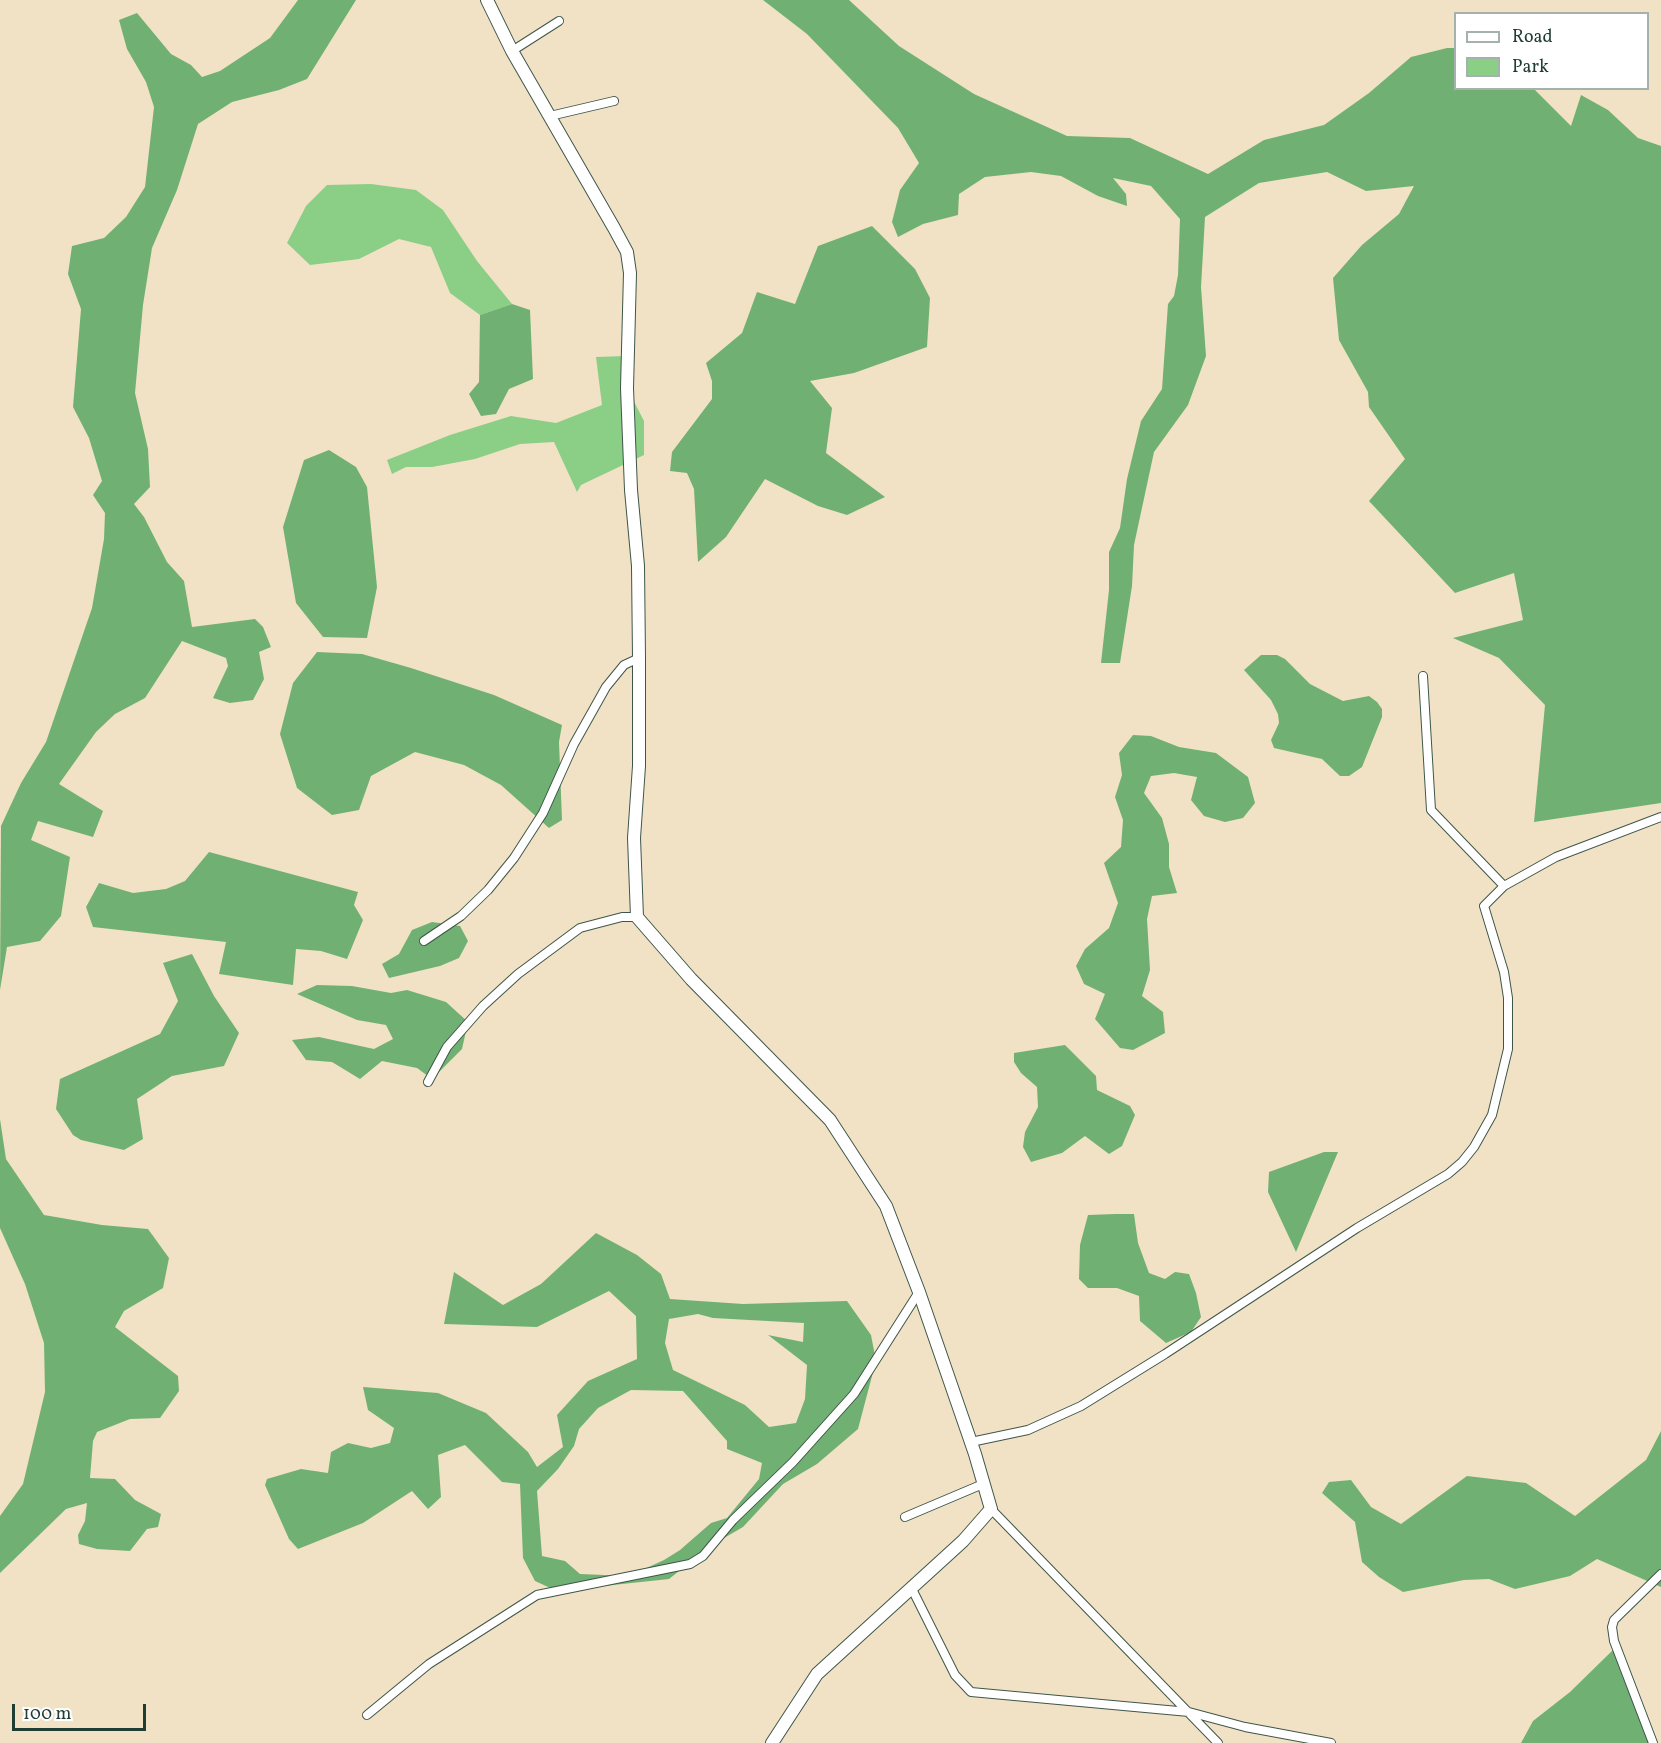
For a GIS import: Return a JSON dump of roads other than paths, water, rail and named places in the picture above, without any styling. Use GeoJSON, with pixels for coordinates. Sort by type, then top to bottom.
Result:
{"type":"FeatureCollection","features":[{"type":"Feature","properties":{"kind":"street"},"geometry":{"type":"LineString","coordinates":[[487,0],[512,51],[627,252],[630,273],[627,388],[631,490],[638,566],[639,766],[634,838],[637,916],[691,979],[830,1120],[886,1206],[919,1292],[971,1442],[991,1509],[1096,1616],[1159,1685],[1218,1743]]}},
{"type":"Feature","properties":{"kind":"street"},"geometry":{"type":"LineString","coordinates":[[512,51],[559,21]]}},
{"type":"Feature","properties":{"kind":"street"},"geometry":{"type":"LineString","coordinates":[[550,116],[614,100]]}},
{"type":"Feature","properties":{"kind":"street"},"geometry":{"type":"LineString","coordinates":[[424,941],[461,916],[488,890],[514,858],[543,813],[574,744],[606,687],[624,665],[639,658]]}},
{"type":"Feature","properties":{"kind":"street"},"geometry":{"type":"LineString","coordinates":[[1423,676],[1431,810],[1503,886]]}},
{"type":"Feature","properties":{"kind":"street"},"geometry":{"type":"LineString","coordinates":[[971,1442],[1028,1430],[1081,1406],[1165,1354],[1357,1228],[1448,1174],[1462,1162],[1474,1147],[1492,1115],[1508,1049],[1507,989],[1498,951],[1483,910],[1485,903],[1503,886],[1582,845],[1661,817]]}},
{"type":"Feature","properties":{"kind":"street"},"geometry":{"type":"LineString","coordinates":[[429,1082],[447,1047],[483,1006],[518,974],[580,928],[621,916],[637,916]]}},
{"type":"Feature","properties":{"kind":"street"},"geometry":{"type":"LineString","coordinates":[[367,1715],[429,1664],[537,1595],[690,1564],[703,1556],[733,1520],[793,1462],[854,1394],[919,1292]]}},
{"type":"Feature","properties":{"kind":"street"},"geometry":{"type":"LineString","coordinates":[[905,1517],[983,1484]]}},
{"type":"Feature","properties":{"kind":"street"},"geometry":{"type":"LineString","coordinates":[[771,1743],[817,1674],[963,1541],[991,1509]]}},
{"type":"Feature","properties":{"kind":"street"},"geometry":{"type":"LineString","coordinates":[[1653,1743],[1614,1641],[1612,1627],[1614,1620],[1661,1574]]}},
{"type":"Feature","properties":{"kind":"street"},"geometry":{"type":"LineString","coordinates":[[912,1589],[955,1676],[971,1692],[1189,1712],[1245,1727],[1331,1743]]}}]}
